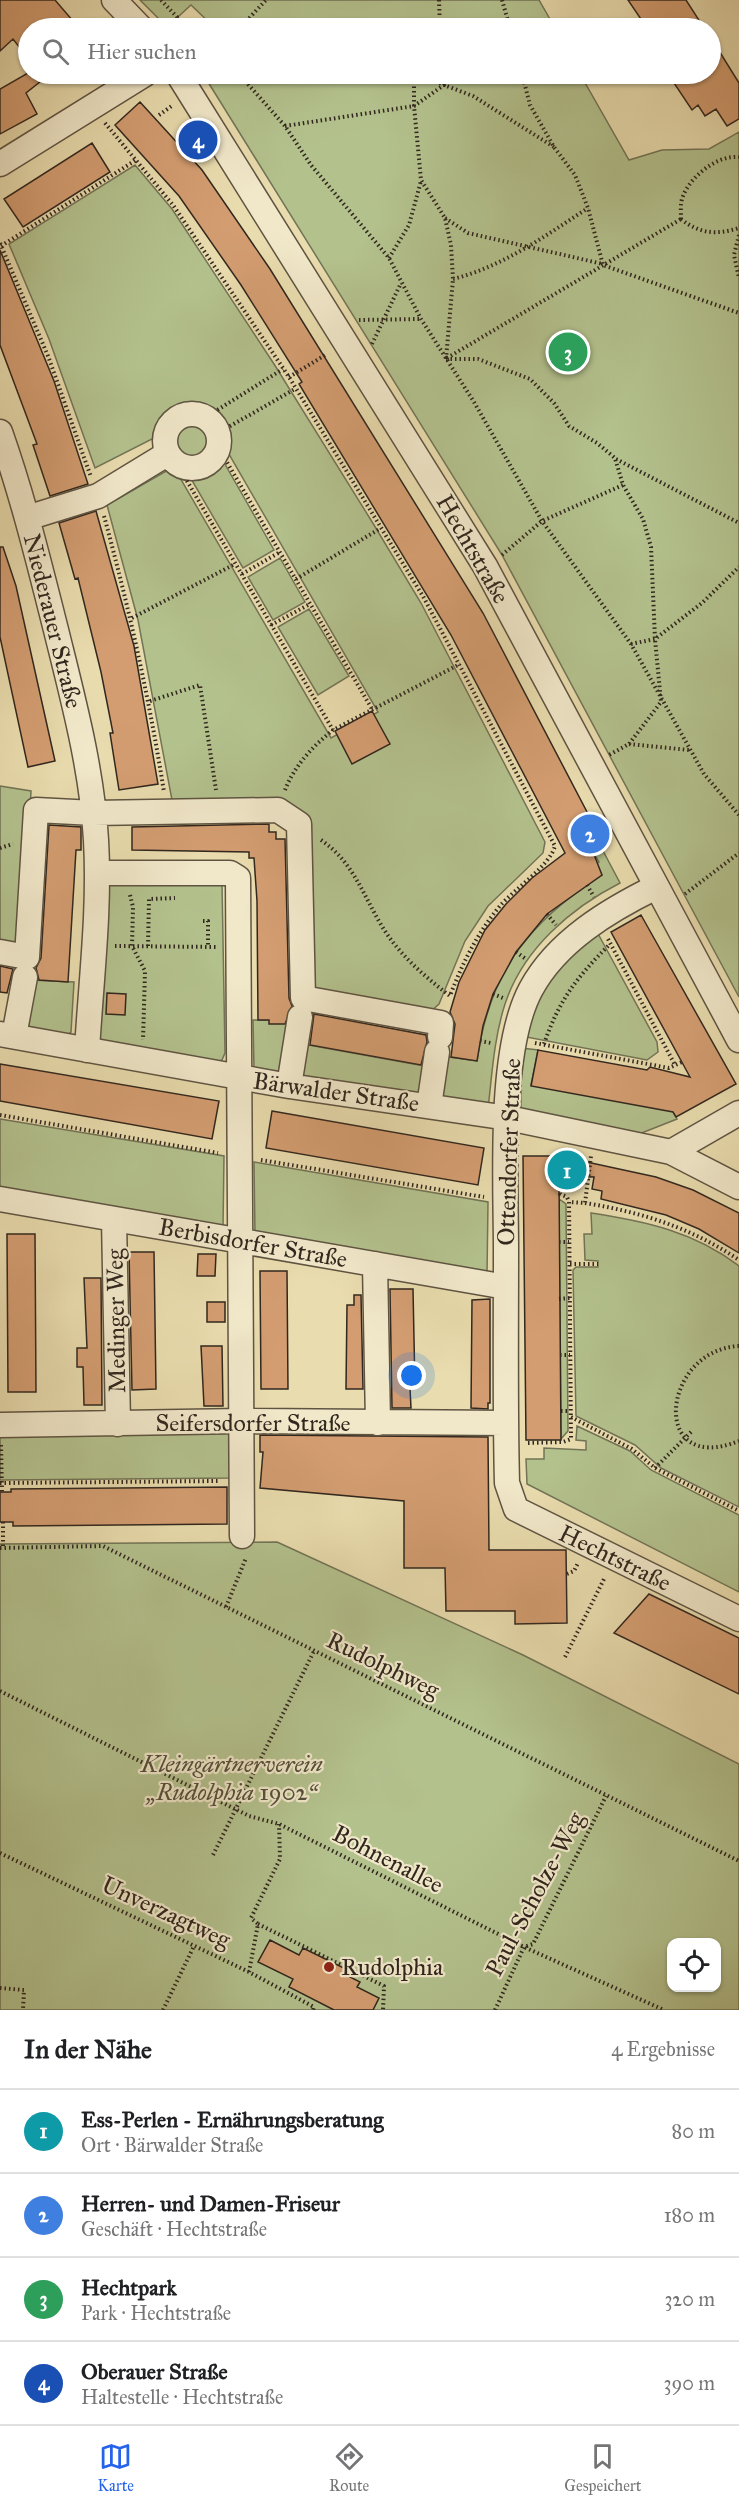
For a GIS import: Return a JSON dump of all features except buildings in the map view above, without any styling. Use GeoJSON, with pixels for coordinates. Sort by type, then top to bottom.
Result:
{"type":"FeatureCollection","features":[{"type":"Feature","properties":{"kind":"street"},"geometry":{"type":"LineString","coordinates":[[114,0],[131,18]]}},
{"type":"Feature","properties":{"kind":"street"},"geometry":{"type":"LineString","coordinates":[[0,164],[130,84]]}},
{"type":"Feature","properties":{"kind":"street","name":"Hechtstraße"},"geometry":{"type":"LineString","coordinates":[[184,84],[485,566],[739,1040]]}},
{"type":"Feature","properties":{"kind":"street"},"geometry":{"type":"LineString","coordinates":[[189,413],[214,432],[205,465],[191,468],[172,459],[164,436],[172,421],[189,413]]}},
{"type":"Feature","properties":{"kind":"street","name":"Niederauer Straße"},"geometry":{"type":"LineString","coordinates":[[0,432],[27,518],[82,735],[94,813],[97,873],[87,1050]]}},
{"type":"Feature","properties":{"kind":"street"},"geometry":{"type":"LineString","coordinates":[[27,518],[98,496],[172,459]]}},
{"type":"Feature","properties":{"kind":"street"},"geometry":{"type":"LineString","coordinates":[[7,1035],[26,967],[36,810],[94,813],[167,810],[278,810],[298,824],[302,1006],[288,1086]]}},
{"type":"Feature","properties":{"kind":"street"},"geometry":{"type":"LineString","coordinates":[[97,873],[230,873],[238,878],[241,1421],[245,1545]]}},
{"type":"Feature","properties":{"kind":"street","name":"Ottendorfer Straße"},"geometry":{"type":"LineString","coordinates":[[507,1483],[508,1118],[514,1040],[523,1006],[543,971],[557,954],[597,920],[620,905],[656,887]]}},
{"type":"Feature","properties":{"kind":"street"},"geometry":{"type":"LineString","coordinates":[[0,952],[26,967]]}},
{"type":"Feature","properties":{"kind":"street"},"geometry":{"type":"LineString","coordinates":[[302,1006],[440,1037],[429,1106]]}},
{"type":"Feature","properties":{"kind":"street","name":"Bärwalder Straße"},"geometry":{"type":"LineString","coordinates":[[7,1035],[288,1086],[508,1118],[671,1152],[739,1187]]}},
{"type":"Feature","properties":{"kind":"street"},"geometry":{"type":"LineString","coordinates":[[671,1152],[739,1113]]}},
{"type":"Feature","properties":{"kind":"street","name":"Berbisdorfer Straße"},"geometry":{"type":"LineString","coordinates":[[0,1199],[506,1287]]}},
{"type":"Feature","properties":{"kind":"street","name":"Medinger Weg"},"geometry":{"type":"LineString","coordinates":[[114,1219],[118,1424]]}},
{"type":"Feature","properties":{"kind":"street"},"geometry":{"type":"LineString","coordinates":[[375,1264],[378,1423]]}},
{"type":"Feature","properties":{"kind":"street","name":"Seifersdorfer Straße"},"geometry":{"type":"LineString","coordinates":[[0,1425],[241,1421],[378,1423],[506,1433]]}},
{"type":"Feature","properties":{"kind":"street","name":"Hechtstraße"},"geometry":{"type":"LineString","coordinates":[[507,1483],[516,1509],[739,1620]]}},
{"type":"Feature","properties":{"kind":"path"},"geometry":{"type":"LineString","coordinates":[[162,0],[177,18]]}},
{"type":"Feature","properties":{"kind":"path"},"geometry":{"type":"LineString","coordinates":[[249,18],[266,0]]}},
{"type":"Feature","properties":{"kind":"path"},"geometry":{"type":"LineString","coordinates":[[439,0],[440,18]]}},
{"type":"Feature","properties":{"kind":"path"},"geometry":{"type":"LineString","coordinates":[[502,0],[507,18]]}},
{"type":"Feature","properties":{"kind":"path"},"geometry":{"type":"LineString","coordinates":[[248,84],[285,126],[311,165],[389,258],[421,319],[474,402],[542,521],[631,644],[661,702],[704,774],[739,815]]}},
{"type":"Feature","properties":{"kind":"path"},"geometry":{"type":"LineString","coordinates":[[389,258],[409,225],[421,180],[414,84]]}},
{"type":"Feature","properties":{"kind":"path"},"geometry":{"type":"LineString","coordinates":[[525,84],[530,105],[554,147],[575,175],[588,208],[603,265]]}},
{"type":"Feature","properties":{"kind":"path"},"geometry":{"type":"LineString","coordinates":[[285,126],[414,106],[444,85],[473,96],[554,147]]}},
{"type":"Feature","properties":{"kind":"path"},"geometry":{"type":"LineString","coordinates":[[159,115],[175,104]]}},
{"type":"Feature","properties":{"kind":"path"},"geometry":{"type":"LineString","coordinates":[[105,123],[173,206],[289,377],[424,598],[555,846],[552,857],[513,891],[492,917],[462,964],[450,996],[440,1037]]}},
{"type":"Feature","properties":{"kind":"path"},"geometry":{"type":"LineString","coordinates":[[681,219],[682,196],[692,182],[716,161],[739,157]]}},
{"type":"Feature","properties":{"kind":"path"},"geometry":{"type":"LineString","coordinates":[[136,160],[1,244],[48,356],[98,496],[132,618],[150,701],[167,810]]}},
{"type":"Feature","properties":{"kind":"path"},"geometry":{"type":"LineString","coordinates":[[421,180],[445,218],[451,245],[453,279],[446,359]]}},
{"type":"Feature","properties":{"kind":"path"},"geometry":{"type":"LineString","coordinates":[[453,279],[480,272],[528,248],[588,208]]}},
{"type":"Feature","properties":{"kind":"path"},"geometry":{"type":"LineString","coordinates":[[445,218],[468,233],[603,265],[739,313]]}},
{"type":"Feature","properties":{"kind":"path"},"geometry":{"type":"LineString","coordinates":[[681,219],[694,229],[710,233],[739,228]]}},
{"type":"Feature","properties":{"kind":"path"},"geometry":{"type":"LineString","coordinates":[[446,359],[681,219]]}},
{"type":"Feature","properties":{"kind":"path"},"geometry":{"type":"LineString","coordinates":[[739,235],[734,255],[739,278]]}},
{"type":"Feature","properties":{"kind":"path"},"geometry":{"type":"LineString","coordinates":[[370,349],[401,282]]}},
{"type":"Feature","properties":{"kind":"path"},"geometry":{"type":"LineString","coordinates":[[352,321],[386,318],[421,319]]}},
{"type":"Feature","properties":{"kind":"path"},"geometry":{"type":"LineString","coordinates":[[289,377],[328,353]]}},
{"type":"Feature","properties":{"kind":"path"},"geometry":{"type":"LineString","coordinates":[[446,359],[478,359],[530,379],[554,403],[569,426],[597,442],[615,458],[739,523]]}},
{"type":"Feature","properties":{"kind":"path"},"geometry":{"type":"LineString","coordinates":[[214,432],[283,369]]}},
{"type":"Feature","properties":{"kind":"path"},"geometry":{"type":"LineString","coordinates":[[214,432],[295,389]]}},
{"type":"Feature","properties":{"kind":"path"},"geometry":{"type":"LineString","coordinates":[[214,432],[280,552],[372,709]]}},
{"type":"Feature","properties":{"kind":"path"},"geometry":{"type":"LineString","coordinates":[[607,756],[629,744],[661,702],[655,639],[651,547],[643,519],[623,485],[615,458]]}},
{"type":"Feature","properties":{"kind":"path"},"geometry":{"type":"LineString","coordinates":[[172,459],[333,730]]}},
{"type":"Feature","properties":{"kind":"path"},"geometry":{"type":"LineString","coordinates":[[500,557],[542,521],[623,485]]}},
{"type":"Feature","properties":{"kind":"path"},"geometry":{"type":"LineString","coordinates":[[296,579],[381,528]]}},
{"type":"Feature","properties":{"kind":"path"},"geometry":{"type":"LineString","coordinates":[[242,574],[280,552]]}},
{"type":"Feature","properties":{"kind":"path"},"geometry":{"type":"LineString","coordinates":[[132,618],[236,564]]}},
{"type":"Feature","properties":{"kind":"path"},"geometry":{"type":"LineString","coordinates":[[631,644],[655,639],[702,603],[739,567]]}},
{"type":"Feature","properties":{"kind":"path"},"geometry":{"type":"LineString","coordinates":[[272,625],[310,604]]}},
{"type":"Feature","properties":{"kind":"path"},"geometry":{"type":"LineString","coordinates":[[278,810],[288,781],[316,744],[333,730],[460,664]]}},
{"type":"Feature","properties":{"kind":"path"},"geometry":{"type":"LineString","coordinates":[[150,701],[200,685],[219,810]]}},
{"type":"Feature","properties":{"kind":"path"},"geometry":{"type":"LineString","coordinates":[[629,744],[690,750]]}},
{"type":"Feature","properties":{"kind":"path"},"geometry":{"type":"LineString","coordinates":[[298,824],[334,849],[359,880],[379,922],[395,945],[419,973],[450,996]]}},
{"type":"Feature","properties":{"kind":"path"},"geometry":{"type":"LineString","coordinates":[[682,896],[739,853]]}},
{"type":"Feature","properties":{"kind":"path"},"geometry":{"type":"LineString","coordinates":[[131,873],[132,946],[145,971],[142,1060]]}},
{"type":"Feature","properties":{"kind":"path"},"geometry":{"type":"LineString","coordinates":[[148,946],[148,899],[175,898]]}},
{"type":"Feature","properties":{"kind":"path"},"geometry":{"type":"LineString","coordinates":[[597,920],[675,1065]]}},
{"type":"Feature","properties":{"kind":"path"},"geometry":{"type":"LineString","coordinates":[[204,921],[208,921],[208,947]]}},
{"type":"Feature","properties":{"kind":"path"},"geometry":{"type":"LineString","coordinates":[[544,1044],[551,1023],[570,988],[610,944]]}},
{"type":"Feature","properties":{"kind":"path"},"geometry":{"type":"LineString","coordinates":[[93,946],[238,947]]}},
{"type":"Feature","properties":{"kind":"path"},"geometry":{"type":"LineString","coordinates":[[619,962],[625,958]]}},
{"type":"Feature","properties":{"kind":"path"},"geometry":{"type":"LineString","coordinates":[[643,1006],[649,1002]]}},
{"type":"Feature","properties":{"kind":"path"},"geometry":{"type":"LineString","coordinates":[[514,1040],[669,1068],[682,1062]]}},
{"type":"Feature","properties":{"kind":"path"},"geometry":{"type":"LineString","coordinates":[[667,1049],[673,1046]]}},
{"type":"Feature","properties":{"kind":"path"},"geometry":{"type":"LineString","coordinates":[[585,1203],[591,1155]]}},
{"type":"Feature","properties":{"kind":"path"},"geometry":{"type":"LineString","coordinates":[[506,1433],[563,1443],[571,1439],[569,1202],[567,1197],[560,1194],[559,1180]]}},
{"type":"Feature","properties":{"kind":"path"},"geometry":{"type":"LineString","coordinates":[[569,1202],[585,1203],[646,1216],[684,1228],[739,1260]]}},
{"type":"Feature","properties":{"kind":"path"},"geometry":{"type":"LineString","coordinates":[[559,1242],[569,1242]]}},
{"type":"Feature","properties":{"kind":"path"},"geometry":{"type":"LineString","coordinates":[[570,1264],[598,1264]]}},
{"type":"Feature","properties":{"kind":"path"},"geometry":{"type":"LineString","coordinates":[[559,1299],[570,1298]]}},
{"type":"Feature","properties":{"kind":"path"},"geometry":{"type":"LineString","coordinates":[[739,1346],[728,1346],[704,1358],[685,1378],[674,1411],[677,1425],[684,1438],[702,1447],[714,1448],[739,1441]]}},
{"type":"Feature","properties":{"kind":"path"},"geometry":{"type":"LineString","coordinates":[[560,1355],[570,1355]]}},
{"type":"Feature","properties":{"kind":"path"},"geometry":{"type":"LineString","coordinates":[[561,1411],[570,1411]]}},
{"type":"Feature","properties":{"kind":"path"},"geometry":{"type":"LineString","coordinates":[[571,1417],[632,1449],[655,1468],[739,1511]]}},
{"type":"Feature","properties":{"kind":"path"},"geometry":{"type":"LineString","coordinates":[[0,1425],[2,1492]]}},
{"type":"Feature","properties":{"kind":"path"},"geometry":{"type":"LineString","coordinates":[[655,1468],[692,1431]]}},
{"type":"Feature","properties":{"kind":"path"},"geometry":{"type":"LineString","coordinates":[[1,1483],[242,1481]]}},
{"type":"Feature","properties":{"kind":"path"},"geometry":{"type":"LineString","coordinates":[[2,1548],[3,1522]]}},
{"type":"Feature","properties":{"kind":"path"},"geometry":{"type":"LineString","coordinates":[[226,1607],[245,1545]]}},
{"type":"Feature","properties":{"kind":"path","name":"Rudolphweg"},"geometry":{"type":"LineString","coordinates":[[2,1548],[103,1546],[739,1861]]}},
{"type":"Feature","properties":{"kind":"path"},"geometry":{"type":"LineString","coordinates":[[565,1657],[615,1558]]}},
{"type":"Feature","properties":{"kind":"path"},"geometry":{"type":"LineString","coordinates":[[213,1856],[314,1651]]}},
{"type":"Feature","properties":{"kind":"path","name":"Bohnenallee"},"geometry":{"type":"LineString","coordinates":[[0,1691],[235,1809],[279,1824],[524,1947],[664,2010]]}},
{"type":"Feature","properties":{"kind":"path","name":"Paul-Scholze-Weg"},"geometry":{"type":"LineString","coordinates":[[495,2010],[524,1947],[533,1944],[606,1796]]}},
{"type":"Feature","properties":{"kind":"path"},"geometry":{"type":"LineString","coordinates":[[279,1824],[280,1859],[251,1918],[258,1924],[384,1986],[383,2010]]}},
{"type":"Feature","properties":{"kind":"path","name":"Unverzagtweg"},"geometry":{"type":"LineString","coordinates":[[0,1853],[249,1972],[314,2009]]}},
{"type":"Feature","properties":{"kind":"path"},"geometry":{"type":"LineString","coordinates":[[249,1972],[258,1924]]}},
{"type":"Feature","properties":{"kind":"path"},"geometry":{"type":"LineString","coordinates":[[163,2010],[194,1946]]}},
{"type":"Feature","properties":{"kind":"path"},"geometry":{"type":"LineString","coordinates":[[0,1988],[24,1990],[23,2010]]}},
{"type":"Feature","properties":{"kind":"green space"},"geometry":{"type":"Polygon","coordinates":[[[140,0],[539,0],[549,18],[205,18],[191,5],[177,18],[158,18],[140,0]]]}},
{"type":"Feature","properties":{"kind":"green space"},"geometry":{"type":"Polygon","coordinates":[[[209,84],[586,84],[629,160],[662,150],[709,149],[739,132],[739,997],[502,555],[209,84]]]}},
{"type":"Feature","properties":{"kind":"green space"},"geometry":{"type":"Polygon","coordinates":[[[135,165],[172,209],[274,364],[374,525],[421,603],[545,842],[543,853],[488,906],[465,941],[439,1004],[430,1012],[310,990],[304,817],[172,800],[138,620],[107,505],[168,470],[179,476],[331,738],[378,712],[226,449],[223,432],[216,419],[205,410],[192,406],[179,407],[168,412],[159,423],[154,438],[95,468],[49,339],[9,244],[135,165]]]}},
{"type":"Feature","properties":{"kind":"green space"},"geometry":{"type":"Polygon","coordinates":[[[191,421],[205,426],[210,440],[205,454],[191,459],[177,454],[172,440],[177,426],[191,421]]]}},
{"type":"Feature","properties":{"kind":"green space"},"geometry":{"type":"Polygon","coordinates":[[[222,459],[274,550],[243,568],[190,477],[204,475],[222,459]]]}},
{"type":"Feature","properties":{"kind":"green space"},"geometry":{"type":"Polygon","coordinates":[[[280,558],[305,602],[273,620],[248,577],[280,558]]]}},
{"type":"Feature","properties":{"kind":"green space"},"geometry":{"type":"Polygon","coordinates":[[[309,609],[349,676],[318,695],[278,627],[309,609]]]}},
{"type":"Feature","properties":{"kind":"green space"},"geometry":{"type":"Polygon","coordinates":[[[0,786],[31,791],[23,940],[11,949],[0,947],[0,786]]]}},
{"type":"Feature","properties":{"kind":"green space"},"geometry":{"type":"Polygon","coordinates":[[[601,847],[620,883],[567,918],[536,948],[524,965],[513,984],[501,1017],[488,1109],[434,1100],[442,1056],[477,1061],[491,1001],[502,976],[533,931],[576,893],[602,875],[596,864],[599,862],[593,852],[601,847]]]}},
{"type":"Feature","properties":{"kind":"green space"},"geometry":{"type":"Polygon","coordinates":[[[222,883],[225,1053],[222,1060],[215,1063],[99,1041],[108,884],[222,883]]]}},
{"type":"Feature","properties":{"kind":"green space"},"geometry":{"type":"Polygon","coordinates":[[[596,930],[657,1042],[658,1052],[647,1060],[521,1036],[546,979],[596,930]]]}},
{"type":"Feature","properties":{"kind":"green space"},"geometry":{"type":"Polygon","coordinates":[[[29,980],[74,982],[71,1032],[66,1036],[21,1030],[29,980]]]}},
{"type":"Feature","properties":{"kind":"green space"},"geometry":{"type":"Polygon","coordinates":[[[253,1020],[294,1020],[285,1076],[254,1068],[253,1020]]]}},
{"type":"Feature","properties":{"kind":"green space"},"geometry":{"type":"Polygon","coordinates":[[[303,1044],[430,1067],[424,1099],[297,1079],[303,1044]]]}},
{"type":"Feature","properties":{"kind":"green space"},"geometry":{"type":"Polygon","coordinates":[[[521,1048],[538,1050],[531,1085],[669,1104],[677,1119],[634,1136],[521,1112],[521,1048]]]}},
{"type":"Feature","properties":{"kind":"green space"},"geometry":{"type":"Polygon","coordinates":[[[0,1119],[224,1156],[223,1228],[0,1189],[0,1119]]]}},
{"type":"Feature","properties":{"kind":"green space"},"geometry":{"type":"Polygon","coordinates":[[[254,1162],[488,1202],[487,1275],[255,1234],[254,1162]]]}},
{"type":"Feature","properties":{"kind":"green space"},"geometry":{"type":"Polygon","coordinates":[[[559,1199],[566,1204],[568,1431],[561,1439],[559,1199]]]}},
{"type":"Feature","properties":{"kind":"green space"},"geometry":{"type":"Polygon","coordinates":[[[591,1213],[650,1224],[687,1236],[705,1244],[739,1266],[739,1507],[661,1468],[635,1445],[576,1416],[573,1270],[576,1267],[598,1267],[598,1261],[585,1260],[584,1234],[592,1234],[591,1213]]]}},
{"type":"Feature","properties":{"kind":"green space"},"geometry":{"type":"Polygon","coordinates":[[[577,1426],[630,1451],[651,1470],[739,1515],[739,1592],[527,1484],[526,1459],[544,1459],[544,1448],[586,1450],[586,1441],[576,1440],[577,1426]]]}},
{"type":"Feature","properties":{"kind":"green space"},"geometry":{"type":"Polygon","coordinates":[[[224,1430],[231,1435],[232,1478],[0,1480],[0,1432],[224,1430]]]}},
{"type":"Feature","properties":{"kind":"green space","name":"Kleingärtnerverein „Rudolphia 1902“"},"geometry":{"type":"Polygon","coordinates":[[[277,1542],[523,1655],[739,1764],[739,2010],[0,2010],[0,1544],[277,1542]]]}},
{"type":"Feature","properties":{"kind":"place","name":"Oberauer Straße"},"geometry":{"type":"Point","coordinates":[198,140]}},
{"type":"Feature","properties":{"kind":"place","name":"Hechtpark"},"geometry":{"type":"Point","coordinates":[568,352]}},
{"type":"Feature","properties":{"kind":"place","name":"Herren- und Damen-Friseur"},"geometry":{"type":"Point","coordinates":[590,834]}},
{"type":"Feature","properties":{"kind":"place","name":"Ess-Perlen - Ernährungsberatung"},"geometry":{"type":"Point","coordinates":[567,1170]}},
{"type":"Feature","properties":{"kind":"place","name":"Rudolphia"},"geometry":{"type":"Point","coordinates":[329,1967]}}]}
